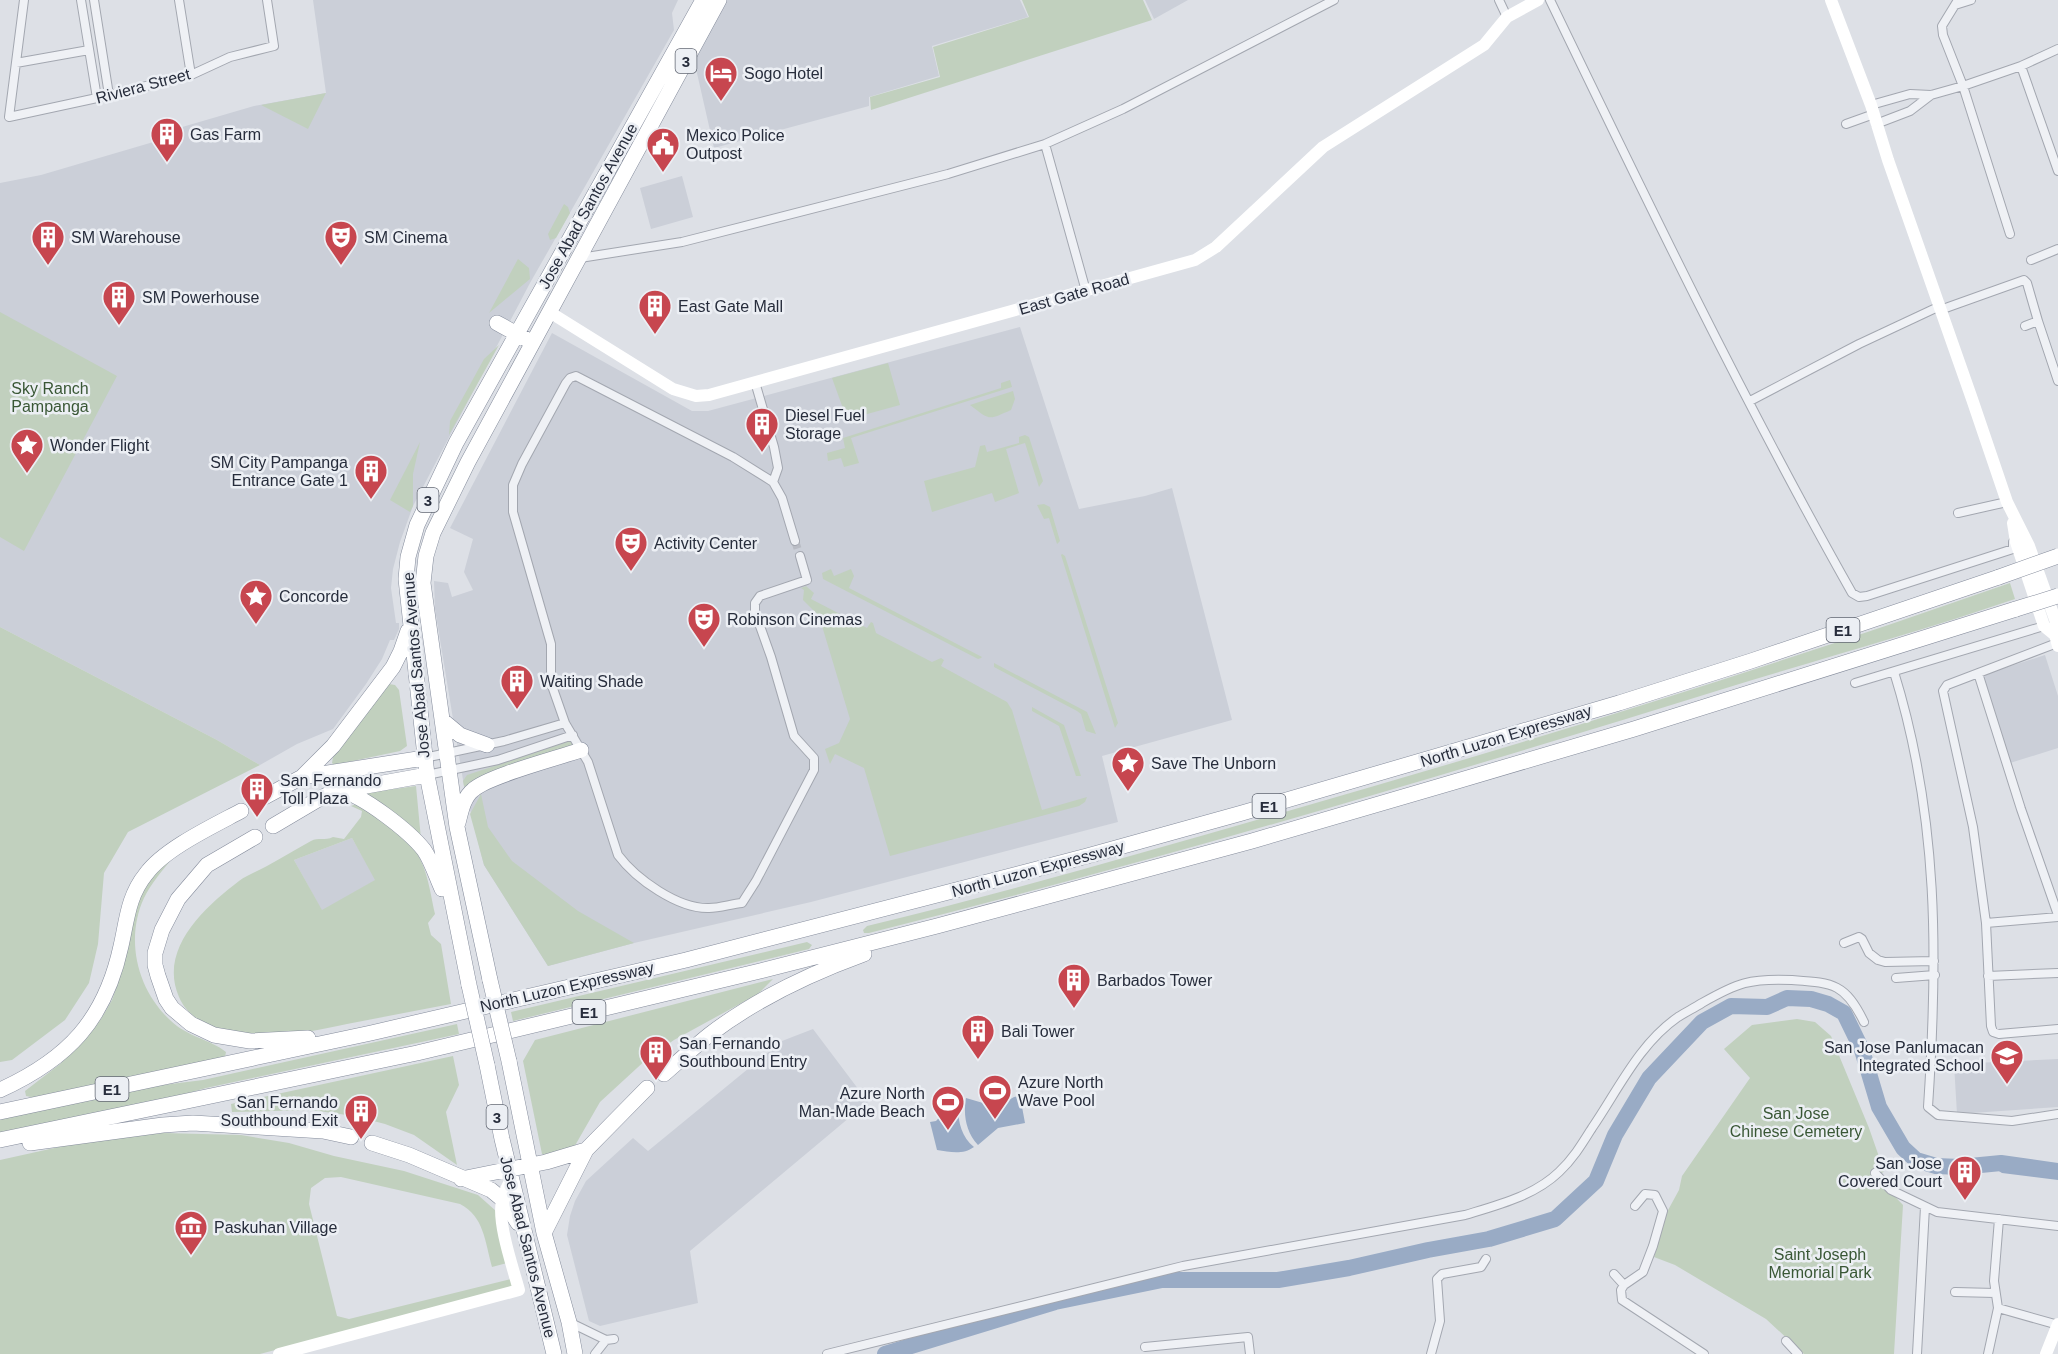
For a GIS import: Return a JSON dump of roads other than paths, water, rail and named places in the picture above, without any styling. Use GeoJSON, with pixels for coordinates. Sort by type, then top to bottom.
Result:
{"type":"FeatureCollection","features":[{"type":"Feature","properties":{"kind":"highway","name":"Jose Abad Santos Avenue"},"geometry":{"type":"LineString","coordinates":[[554,1354],[510,1173],[427,775],[406,569],[417,525],[456,442],[521,336],[639,114],[703,0]]}},
{"type":"Feature","properties":{"kind":"highway","name":"Jose Abad Santos Avenue"},"geometry":{"type":"LineString","coordinates":[[576,1354],[544,1233],[509,1061],[457,827],[428,629],[423,574],[433,533],[468,462],[551,313],[609,200],[719,0]]}},
{"type":"Feature","properties":{"kind":"highway"},"geometry":{"type":"LineString","coordinates":[[639,114],[653,122]]}},
{"type":"Feature","properties":{"kind":"highway"},"geometry":{"type":"LineString","coordinates":[[468,462],[475,429],[521,336],[609,200]]}},
{"type":"Feature","properties":{"kind":"highway"},"geometry":{"type":"LineString","coordinates":[[497,323],[521,336]]}},
{"type":"Feature","properties":{"kind":"highway","name":"North Luzon Expressway"},"geometry":{"type":"LineString","coordinates":[[0,1112],[371,1033],[753,944],[1087,856],[1231,817],[1687,682],[2058,556]]}},
{"type":"Feature","properties":{"kind":"highway","name":"North Luzon Expressway"},"geometry":{"type":"LineString","coordinates":[[0,1140],[417,1053],[937,926],[1252,842],[1645,725],[2058,596]]}},
{"type":"Feature","properties":{"kind":"highway"},"geometry":{"type":"LineString","coordinates":[[259,800],[302,777],[333,746],[378,689],[398,657],[411,624]]}},
{"type":"Feature","properties":{"kind":"highway"},"geometry":{"type":"LineString","coordinates":[[442,720],[460,735],[487,745]]}},
{"type":"Feature","properties":{"kind":"highway"},"geometry":{"type":"LineString","coordinates":[[457,827],[465,801],[472,790],[502,776],[581,750]]}},
{"type":"Feature","properties":{"kind":"highway"},"geometry":{"type":"LineString","coordinates":[[302,777],[424,758]]}},
{"type":"Feature","properties":{"kind":"highway"},"geometry":{"type":"LineString","coordinates":[[273,826],[317,800],[340,790],[427,775]]}},
{"type":"Feature","properties":{"kind":"highway"},"geometry":{"type":"LineString","coordinates":[[340,790],[368,802],[419,844],[432,863],[458,930]]}},
{"type":"Feature","properties":{"kind":"highway"},"geometry":{"type":"LineString","coordinates":[[0,1090],[18,1082],[55,1058],[68,1048],[89,1025],[104,1000],[113,976],[131,900],[148,870],[173,850],[241,811]]}},
{"type":"Feature","properties":{"kind":"highway"},"geometry":{"type":"LineString","coordinates":[[255,837],[207,865],[178,899],[162,930],[155,954],[155,965],[169,1004],[184,1019],[198,1028],[240,1041],[272,1041],[371,1033]]}},
{"type":"Feature","properties":{"kind":"highway"},"geometry":{"type":"LineString","coordinates":[[664,1074],[728,1022],[787,986],[847,960],[937,926]]}},
{"type":"Feature","properties":{"kind":"highway"},"geometry":{"type":"LineString","coordinates":[[544,1233],[586,1150],[647,1088]]}},
{"type":"Feature","properties":{"kind":"highway"},"geometry":{"type":"LineString","coordinates":[[0,1147],[193,1123],[323,1131],[351,1137]]}},
{"type":"Feature","properties":{"kind":"highway"},"geometry":{"type":"LineString","coordinates":[[372,1143],[409,1155],[491,1190],[524,1232]]}},
{"type":"Feature","properties":{"kind":"highway"},"geometry":{"type":"LineString","coordinates":[[461,1179],[510,1173],[530,1164],[546,1162],[586,1150]]}},
{"type":"Feature","properties":{"kind":"main road","name":"East Gate Road"},"geometry":{"type":"LineString","coordinates":[[551,313],[673,389],[696,396],[709,395],[1086,291],[1205,255],[1323,147],[1484,45],[1507,17],[1538,0]]}},
{"type":"Feature","properties":{"kind":"main road"},"geometry":{"type":"LineString","coordinates":[[1831,0],[1874,114],[1885,162],[2009,507],[2029,546],[2055,610],[2057,642]]}},
{"type":"Feature","properties":{"kind":"main road"},"geometry":{"type":"LineString","coordinates":[[2009,507],[2016,542],[2044,626],[2057,642]]}},
{"type":"Feature","properties":{"kind":"main road"},"geometry":{"type":"LineString","coordinates":[[279,1354],[519,1290],[505,1236],[502,1204],[510,1173]]}},
{"type":"Feature","properties":{"kind":"main road"},"geometry":{"type":"LineString","coordinates":[[2046,1354],[2058,1325]]}},
{"type":"Feature","properties":{"kind":"street"},"geometry":{"type":"LineString","coordinates":[[24,0],[16,63],[89,50]]}},
{"type":"Feature","properties":{"kind":"street"},"geometry":{"type":"LineString","coordinates":[[81,0],[97,98]]}},
{"type":"Feature","properties":{"kind":"street"},"geometry":{"type":"LineString","coordinates":[[94,0],[109,95]]}},
{"type":"Feature","properties":{"kind":"street"},"geometry":{"type":"LineString","coordinates":[[179,0],[191,75]]}},
{"type":"Feature","properties":{"kind":"street","name":"Riviera Street"},"geometry":{"type":"LineString","coordinates":[[16,63],[9,117],[191,75],[230,57],[274,46],[267,0]]}},
{"type":"Feature","properties":{"kind":"street"},"geometry":{"type":"LineString","coordinates":[[580,258],[682,242],[948,174],[1045,144],[1123,110],[1334,0]]}},
{"type":"Feature","properties":{"kind":"street"},"geometry":{"type":"LineString","coordinates":[[1499,0],[1507,17]]}},
{"type":"Feature","properties":{"kind":"street"},"geometry":{"type":"LineString","coordinates":[[1550,0],[1696,296],[1852,593],[1855,596],[1867,596],[2013,549],[2008,525],[2009,507],[1958,513]]}},
{"type":"Feature","properties":{"kind":"street"},"geometry":{"type":"LineString","coordinates":[[1971,0],[1956,3],[1942,26],[2010,234]]}},
{"type":"Feature","properties":{"kind":"street"},"geometry":{"type":"LineString","coordinates":[[1846,124],[1874,114],[1910,94],[1931,95],[1963,86],[2021,66],[2058,49]]}},
{"type":"Feature","properties":{"kind":"street"},"geometry":{"type":"LineString","coordinates":[[2021,66],[2058,171]]}},
{"type":"Feature","properties":{"kind":"street"},"geometry":{"type":"LineString","coordinates":[[1874,114],[1910,111],[1931,95]]}},
{"type":"Feature","properties":{"kind":"street"},"geometry":{"type":"LineString","coordinates":[[1045,144],[1086,291]]}},
{"type":"Feature","properties":{"kind":"street"},"geometry":{"type":"LineString","coordinates":[[2031,260],[2058,249]]}},
{"type":"Feature","properties":{"kind":"street"},"geometry":{"type":"LineString","coordinates":[[1750,401],[1859,344],[1939,308],[2024,280],[2027,283],[2058,381]]}},
{"type":"Feature","properties":{"kind":"street"},"geometry":{"type":"LineString","coordinates":[[2025,326],[2038,321]]}},
{"type":"Feature","properties":{"kind":"street"},"geometry":{"type":"LineString","coordinates":[[795,540],[782,498],[772,482],[733,457],[576,376],[570,378],[522,464],[513,485],[513,512],[550,644],[551,682],[565,723],[588,762],[618,855],[627,867],[651,886],[693,906],[709,908],[742,903],[756,882],[814,770],[814,758],[794,736],[755,612],[755,603],[760,596],[807,580],[800,556]]}},
{"type":"Feature","properties":{"kind":"street"},"geometry":{"type":"LineString","coordinates":[[755,382],[778,468],[772,482]]}},
{"type":"Feature","properties":{"kind":"street"},"geometry":{"type":"LineString","coordinates":[[1856,683],[2044,626]]}},
{"type":"Feature","properties":{"kind":"street"},"geometry":{"type":"LineString","coordinates":[[2057,642],[1947,685],[1943,691],[1973,826],[1986,923],[1993,1032],[1999,1034],[2058,1029]]}},
{"type":"Feature","properties":{"kind":"street"},"geometry":{"type":"LineString","coordinates":[[1894,672],[1911,739],[1926,815],[1932,874],[1935,975],[1929,1110],[1938,1114],[2012,1121],[2058,1114]]}},
{"type":"Feature","properties":{"kind":"street"},"geometry":{"type":"LineString","coordinates":[[1978,673],[2058,916],[1986,923]]}},
{"type":"Feature","properties":{"kind":"street"},"geometry":{"type":"LineString","coordinates":[[424,758],[487,745],[565,723]]}},
{"type":"Feature","properties":{"kind":"street"},"geometry":{"type":"LineString","coordinates":[[427,775],[498,760],[573,735]]}},
{"type":"Feature","properties":{"kind":"street"},"geometry":{"type":"LineString","coordinates":[[1844,943],[1859,937],[1874,958],[1885,962],[1934,961]]}},
{"type":"Feature","properties":{"kind":"street"},"geometry":{"type":"LineString","coordinates":[[1988,976],[2058,973]]}},
{"type":"Feature","properties":{"kind":"street"},"geometry":{"type":"LineString","coordinates":[[1896,978],[1935,975]]}},
{"type":"Feature","properties":{"kind":"street"},"geometry":{"type":"LineString","coordinates":[[827,1354],[1183,1266],[1465,1215],[1501,1204],[1534,1190],[1557,1174],[1573,1158],[1628,1071],[1657,1035],[1677,1018],[1733,986],[1750,980],[1820,982],[1839,987],[1853,1001],[1864,1022]]}},
{"type":"Feature","properties":{"kind":"street"},"geometry":{"type":"LineString","coordinates":[[1875,1173],[1891,1190],[1937,1212],[2058,1226]]}},
{"type":"Feature","properties":{"kind":"street"},"geometry":{"type":"LineString","coordinates":[[1635,1206],[1645,1194],[1655,1195],[1663,1211],[1660,1228],[1643,1272],[1624,1285],[1621,1290],[1622,1300],[1704,1354]]}},
{"type":"Feature","properties":{"kind":"street"},"geometry":{"type":"LineString","coordinates":[[1917,1354],[1926,1207]]}},
{"type":"Feature","properties":{"kind":"street"},"geometry":{"type":"LineString","coordinates":[[1988,1354],[1998,1308],[1995,1293],[1999,1219]]}},
{"type":"Feature","properties":{"kind":"street"},"geometry":{"type":"LineString","coordinates":[[1431,1354],[1440,1322],[1437,1279],[1442,1274],[1481,1267],[1486,1259]]}},
{"type":"Feature","properties":{"kind":"street"},"geometry":{"type":"LineString","coordinates":[[1614,1274],[1624,1285]]}},
{"type":"Feature","properties":{"kind":"street"},"geometry":{"type":"LineString","coordinates":[[1955,1292],[1995,1293]]}},
{"type":"Feature","properties":{"kind":"street"},"geometry":{"type":"LineString","coordinates":[[1998,1308],[2058,1325]]}},
{"type":"Feature","properties":{"kind":"street"},"geometry":{"type":"LineString","coordinates":[[569,1322],[610,1339],[595,1354]]}},
{"type":"Feature","properties":{"kind":"street"},"geometry":{"type":"LineString","coordinates":[[1145,1347],[1248,1337],[1250,1354]]}},
{"type":"Feature","properties":{"kind":"street"},"geometry":{"type":"LineString","coordinates":[[1786,1341],[1798,1354]]}},
{"type":"Feature","properties":{"kind":"water","name":"Azure North Wave Pool"},"geometry":{"type":"Polygon","coordinates":[[[1020,1096],[1025,1123],[998,1128],[978,1145],[966,1123],[966,1098],[983,1103],[995,1099],[1007,1101],[1020,1096]]]}},
{"type":"Feature","properties":{"kind":"water","name":"Azure North Man-Made Beach"},"geometry":{"type":"Polygon","coordinates":[[[954,1105],[958,1107],[964,1134],[974,1147],[961,1152],[937,1150],[930,1122],[936,1121],[949,1107],[954,1105]]]}},
{"type":"Feature","properties":{"kind":"water"},"geometry":{"type":"Polygon","coordinates":[[[1994,1156],[2058,1164],[2058,1180],[2002,1173],[1994,1168],[1994,1156]]]}},
{"type":"Feature","properties":{"kind":"waterway"},"geometry":{"type":"LineString","coordinates":[[885,1354],[1055,1302],[1162,1280],[1278,1280],[1489,1239],[1555,1219],[1596,1181],[1615,1135],[1649,1078],[1702,1022],[1731,1006],[1767,1007],[1787,998],[1811,999],[1828,1004],[1844,1013],[1862,1050],[1879,1107],[1903,1148],[1916,1160],[1936,1166],[1960,1167],[2001,1163],[2058,1171]]}},
{"type":"Feature","properties":{"kind":"tunnel"},"geometry":{"type":"LineString","coordinates":[[795,541],[800,556]]}},
{"type":"Feature","properties":{"kind":"place","name":"Sogo Hotel"},"geometry":{"type":"Point","coordinates":[721,102]}},
{"type":"Feature","properties":{"kind":"place","name":"Gas Farm"},"geometry":{"type":"Point","coordinates":[167,163]}},
{"type":"Feature","properties":{"kind":"place","name":"Mexico Police Outpost"},"geometry":{"type":"Point","coordinates":[663,173]}},
{"type":"Feature","properties":{"kind":"place","name":"SM Warehouse"},"geometry":{"type":"Point","coordinates":[48,266]}},
{"type":"Feature","properties":{"kind":"place","name":"SM Cinema"},"geometry":{"type":"Point","coordinates":[341,266]}},
{"type":"Feature","properties":{"kind":"place","name":"SM Powerhouse"},"geometry":{"type":"Point","coordinates":[119,326]}},
{"type":"Feature","properties":{"kind":"place","name":"East Gate Mall"},"geometry":{"type":"Point","coordinates":[655,335]}},
{"type":"Feature","properties":{"kind":"place","name":"Diesel Fuel Storage"},"geometry":{"type":"Point","coordinates":[762,453]}},
{"type":"Feature","properties":{"kind":"place","name":"Wonder Flight"},"geometry":{"type":"Point","coordinates":[27,474]}},
{"type":"Feature","properties":{"kind":"place","name":"SM City Pampanga Entrance Gate 1"},"geometry":{"type":"Point","coordinates":[371,500]}},
{"type":"Feature","properties":{"kind":"place","name":"Activity Center"},"geometry":{"type":"Point","coordinates":[631,572]}},
{"type":"Feature","properties":{"kind":"place","name":"Concorde"},"geometry":{"type":"Point","coordinates":[256,625]}},
{"type":"Feature","properties":{"kind":"place","name":"Robinson Cinemas"},"geometry":{"type":"Point","coordinates":[704,648]}},
{"type":"Feature","properties":{"kind":"place","name":"Waiting Shade"},"geometry":{"type":"Point","coordinates":[517,710]}},
{"type":"Feature","properties":{"kind":"place","name":"Save The Unborn"},"geometry":{"type":"Point","coordinates":[1128,792]}},
{"type":"Feature","properties":{"kind":"place","name":"San Fernando Toll Plaza"},"geometry":{"type":"Point","coordinates":[257,818]}},
{"type":"Feature","properties":{"kind":"place","name":"Barbados Tower"},"geometry":{"type":"Point","coordinates":[1074,1009]}},
{"type":"Feature","properties":{"kind":"place","name":"Bali Tower"},"geometry":{"type":"Point","coordinates":[978,1060]}},
{"type":"Feature","properties":{"kind":"place","name":"San Fernando Southbound Entry"},"geometry":{"type":"Point","coordinates":[656,1081]}},
{"type":"Feature","properties":{"kind":"place","name":"San Jose Panlumacan Integrated School"},"geometry":{"type":"Point","coordinates":[2007,1085]}},
{"type":"Feature","properties":{"kind":"place","name":"Azure North Wave Pool"},"geometry":{"type":"Point","coordinates":[995,1120]}},
{"type":"Feature","properties":{"kind":"place","name":"Azure North Man-Made Beach"},"geometry":{"type":"Point","coordinates":[948,1131]}},
{"type":"Feature","properties":{"kind":"place","name":"San Fernando Southbound Exit"},"geometry":{"type":"Point","coordinates":[361,1140]}},
{"type":"Feature","properties":{"kind":"place","name":"San Jose Covered Court"},"geometry":{"type":"Point","coordinates":[1965,1201]}},
{"type":"Feature","properties":{"kind":"place","name":"Paskuhan Village"},"geometry":{"type":"Point","coordinates":[191,1256]}},
{"type":"Feature","properties":{"kind":"park label","name":"Sky Ranch Pampanga"},"geometry":{"type":"Point","coordinates":[50,397]}},
{"type":"Feature","properties":{"kind":"park label","name":"San Jose Chinese Cemetery"},"geometry":{"type":"Point","coordinates":[1796,1122]}},
{"type":"Feature","properties":{"kind":"park label","name":"Saint Joseph Memorial Park"},"geometry":{"type":"Point","coordinates":[1820,1263]}}]}
